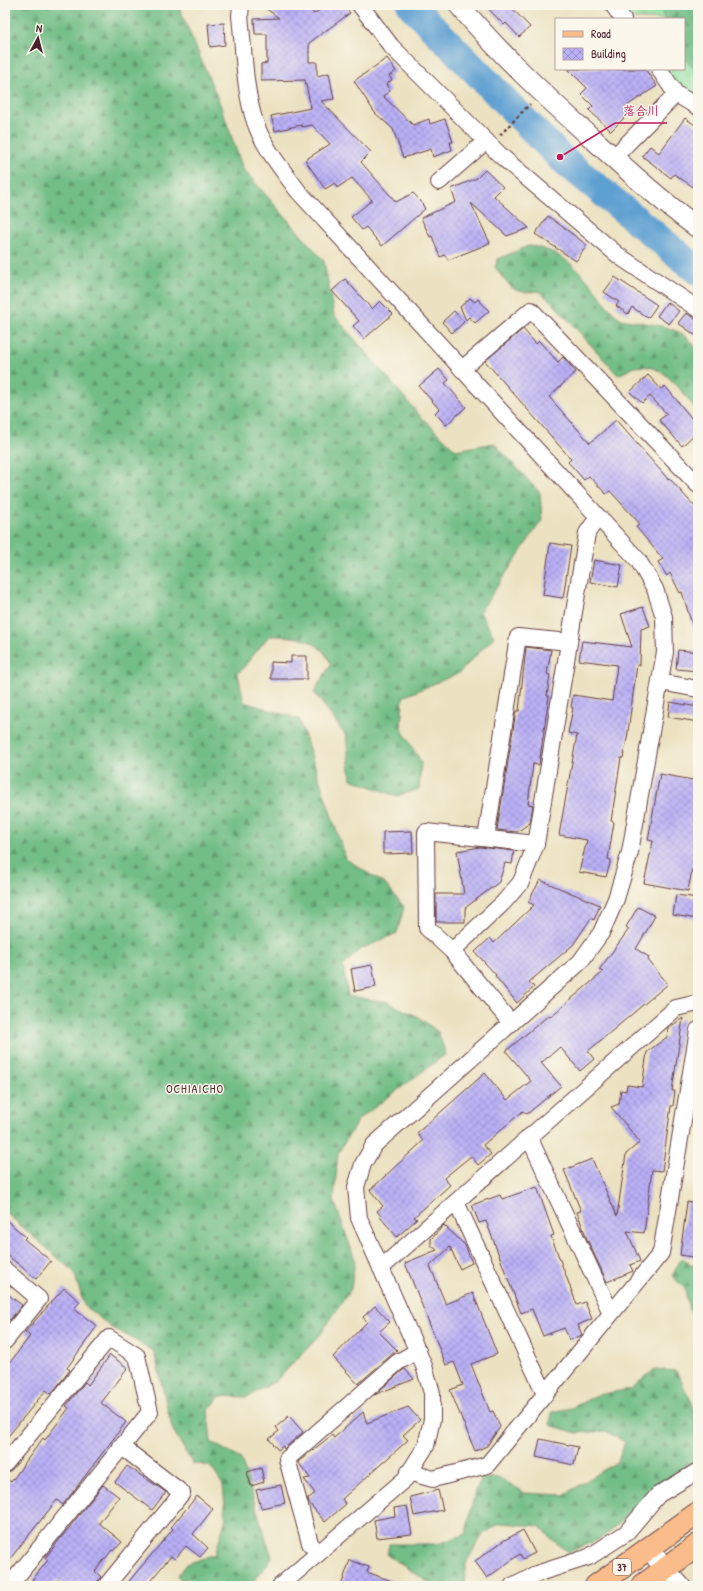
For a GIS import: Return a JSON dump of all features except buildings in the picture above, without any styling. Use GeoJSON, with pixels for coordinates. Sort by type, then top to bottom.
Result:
{"type":"FeatureCollection","features":[{"type":"Feature","properties":{"kind":"main road","name":"37"},"geometry":{"type":"LineString","coordinates":[[596,1586],[698,1512]]}},
{"type":"Feature","properties":{"kind":"main road","name":"37"},"geometry":{"type":"LineString","coordinates":[[642,1586],[698,1545]]}},
{"type":"Feature","properties":{"kind":"street"},"geometry":{"type":"LineString","coordinates":[[241,5],[240,16],[249,95],[255,122],[270,154],[298,191],[638,560],[655,589],[664,617],[665,652],[630,852],[613,905],[601,933],[580,962],[374,1145],[362,1164],[356,1187],[359,1218],[424,1366],[432,1393],[432,1419],[426,1446],[405,1479],[280,1586]]}},
{"type":"Feature","properties":{"kind":"street"},"geometry":{"type":"LineString","coordinates":[[360,5],[391,46],[490,140],[501,156],[619,256],[698,309]]}},
{"type":"Feature","properties":{"kind":"street"},"geometry":{"type":"LineString","coordinates":[[459,5],[486,37],[530,81],[667,205],[698,228]]}},
{"type":"Feature","properties":{"kind":"street"},"geometry":{"type":"LineString","coordinates":[[613,5],[622,18]]}},
{"type":"Feature","properties":{"kind":"street"},"geometry":{"type":"LineString","coordinates":[[660,70],[676,94],[698,107]]}},
{"type":"Feature","properties":{"kind":"street"},"geometry":{"type":"LineString","coordinates":[[614,158],[676,94]]}},
{"type":"Feature","properties":{"kind":"street"},"geometry":{"type":"LineString","coordinates":[[439,182],[490,140]]}},
{"type":"Feature","properties":{"kind":"street"},"geometry":{"type":"LineString","coordinates":[[462,369],[531,310],[698,485]]}},
{"type":"Feature","properties":{"kind":"street"},"geometry":{"type":"LineString","coordinates":[[452,950],[503,903],[521,882],[536,844],[587,533],[598,516]]}},
{"type":"Feature","properties":{"kind":"street"},"geometry":{"type":"LineString","coordinates":[[486,838],[518,637],[569,642]]}},
{"type":"Feature","properties":{"kind":"street"},"geometry":{"type":"LineString","coordinates":[[660,682],[698,689]]}},
{"type":"Feature","properties":{"kind":"street"},"geometry":{"type":"LineString","coordinates":[[511,1023],[452,950],[427,928],[426,832],[536,844]]}},
{"type":"Feature","properties":{"kind":"street"},"geometry":{"type":"LineString","coordinates":[[381,1268],[676,1008],[698,1003]]}},
{"type":"Feature","properties":{"kind":"street"},"geometry":{"type":"LineString","coordinates":[[409,1472],[433,1479],[487,1465],[661,1253],[698,1030]]}},
{"type":"Feature","properties":{"kind":"street"},"geometry":{"type":"LineString","coordinates":[[529,1137],[611,1314]]}},
{"type":"Feature","properties":{"kind":"street"},"geometry":{"type":"LineString","coordinates":[[456,1202],[545,1394]]}},
{"type":"Feature","properties":{"kind":"street"},"geometry":{"type":"LineString","coordinates":[[5,1270],[39,1299],[5,1342]]}},
{"type":"Feature","properties":{"kind":"street"},"geometry":{"type":"LineString","coordinates":[[5,1464],[109,1338],[137,1356],[150,1412],[11,1579]]}},
{"type":"Feature","properties":{"kind":"street"},"geometry":{"type":"LineString","coordinates":[[318,1554],[310,1543],[287,1459],[398,1362],[418,1351]]}},
{"type":"Feature","properties":{"kind":"street"},"geometry":{"type":"LineString","coordinates":[[106,1586],[182,1493],[122,1446]]}},
{"type":"Feature","properties":{"kind":"street"},"geometry":{"type":"LineString","coordinates":[[512,1586],[536,1574],[589,1557],[626,1533],[658,1495],[698,1471]]}},
{"type":"Feature","properties":{"kind":"street"},"geometry":{"type":"LineString","coordinates":[[649,1547],[665,1570],[680,1586]]}},
{"type":"Feature","properties":{"kind":"path"},"geometry":{"type":"LineString","coordinates":[[490,140],[535,99]]}},
{"type":"Feature","properties":{"kind":"green space"},"geometry":{"type":"Polygon","coordinates":[[[5,5],[178,5],[220,104],[243,169],[324,261],[334,315],[421,417],[456,450],[494,443],[540,493],[542,520],[480,612],[494,637],[459,673],[403,697],[401,728],[421,762],[419,789],[396,796],[351,779],[346,736],[314,692],[331,664],[320,648],[313,643],[297,638],[269,636],[238,674],[244,702],[299,719],[346,859],[385,884],[404,907],[397,933],[359,950],[343,966],[348,996],[387,1002],[419,1017],[438,1032],[446,1054],[359,1119],[338,1153],[334,1200],[355,1260],[351,1289],[320,1335],[276,1381],[247,1397],[220,1396],[208,1411],[211,1442],[241,1459],[272,1558],[254,1581],[235,1586],[194,1586],[177,1577],[187,1564],[215,1554],[226,1518],[223,1485],[210,1466],[192,1463],[172,1428],[154,1351],[111,1327],[84,1305],[74,1272],[5,1212],[5,5]]]}},
{"type":"Feature","properties":{"kind":"green space"},"geometry":{"type":"Polygon","coordinates":[[[629,5],[677,5],[684,18],[630,18],[624,8],[629,5]]]}},
{"type":"Feature","properties":{"kind":"green space"},"geometry":{"type":"Polygon","coordinates":[[[661,5],[698,5],[698,73],[685,59],[685,18],[664,18],[661,5]]]}},
{"type":"Feature","properties":{"kind":"green space"},"geometry":{"type":"Polygon","coordinates":[[[685,19],[698,43],[698,103],[680,91],[666,70],[685,70],[685,19]]]}},
{"type":"Feature","properties":{"kind":"green space"},"geometry":{"type":"Polygon","coordinates":[[[528,246],[550,251],[570,263],[594,288],[610,309],[622,319],[665,327],[680,333],[687,338],[698,351],[698,412],[672,380],[655,369],[646,366],[635,367],[618,375],[551,301],[538,291],[522,292],[512,288],[495,267],[498,259],[528,246]]]}},
{"type":"Feature","properties":{"kind":"green space"},"geometry":{"type":"Polygon","coordinates":[[[681,1259],[693,1265],[698,1264],[698,1322],[689,1310],[685,1289],[672,1276],[681,1259]]]}},
{"type":"Feature","properties":{"kind":"green space"},"geometry":{"type":"Polygon","coordinates":[[[655,1369],[676,1371],[693,1405],[696,1431],[694,1461],[641,1502],[604,1537],[569,1552],[558,1545],[539,1526],[500,1523],[482,1535],[466,1563],[464,1586],[434,1586],[387,1555],[389,1544],[437,1544],[466,1534],[475,1491],[482,1478],[500,1478],[525,1493],[564,1495],[618,1461],[625,1442],[606,1431],[577,1433],[550,1425],[552,1412],[572,1408],[597,1395],[631,1389],[655,1369]]]}},
{"type":"Feature","properties":{"kind":"waterway"},"geometry":{"type":"LineString","coordinates":[[411,5],[560,157],[698,271]]}},
{"type":"Feature","properties":{"kind":"place","name":"落合川"},"geometry":{"type":"Point","coordinates":[560,157]}},
{"type":"Feature","properties":{"kind":"district","name":"OCHIAICHO"},"geometry":{"type":"Point","coordinates":[195,1089]}}]}
